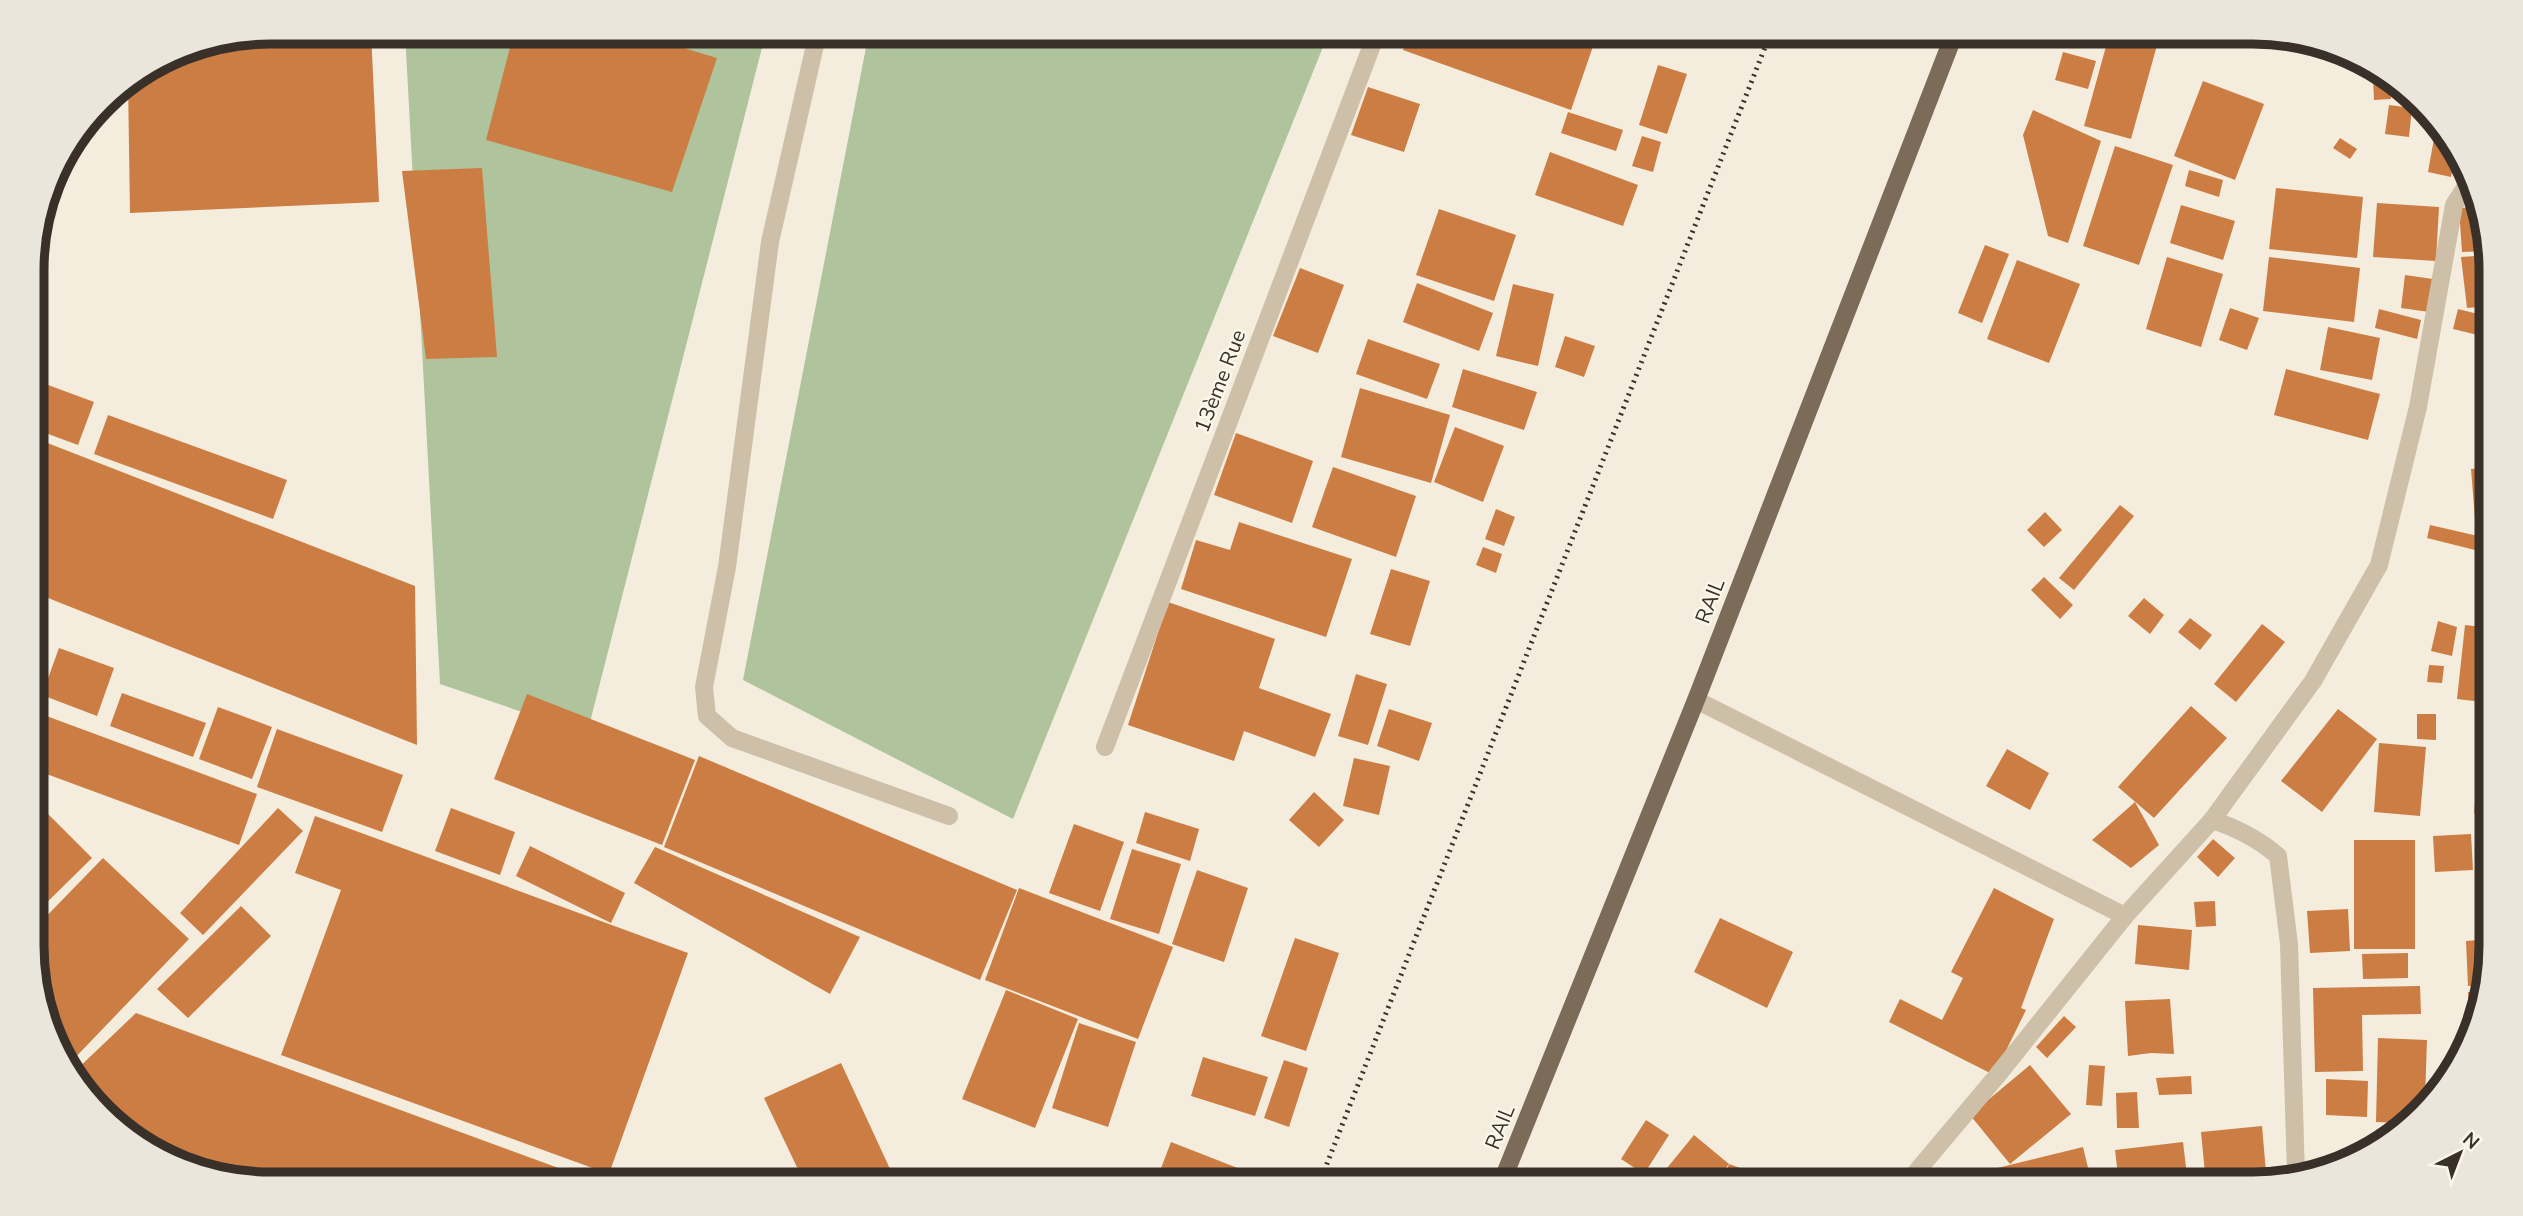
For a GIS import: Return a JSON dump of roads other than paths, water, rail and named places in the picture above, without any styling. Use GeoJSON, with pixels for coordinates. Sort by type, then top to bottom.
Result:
{"type":"FeatureCollection","features":[{"type":"Feature","properties":{"kind":"main road","name":"RAIL"},"geometry":{"type":"LineString","coordinates":[[1506,1172],[1696,700],[1950,44]]}},
{"type":"Feature","properties":{"kind":"street"},"geometry":{"type":"LineString","coordinates":[[815,44],[770,242],[727,568],[704,687],[707,716],[732,738],[948,816]]}},
{"type":"Feature","properties":{"kind":"street","name":"13ème Rue"},"geometry":{"type":"LineString","coordinates":[[1105,747],[1372,44]]}},
{"type":"Feature","properties":{"kind":"street"},"geometry":{"type":"LineString","coordinates":[[1916,1172],[2125,916],[2212,820],[2313,681],[2379,565],[2418,407],[2454,205],[2464,189]]}},
{"type":"Feature","properties":{"kind":"street"},"geometry":{"type":"LineString","coordinates":[[1696,700],[2125,916]]}},
{"type":"Feature","properties":{"kind":"street"},"geometry":{"type":"LineString","coordinates":[[2212,820],[2237,828],[2259,840],[2278,856],[2289,944],[2295,1168]]}},
{"type":"Feature","properties":{"kind":"railway"},"geometry":{"type":"LineString","coordinates":[[1324,1172],[1766,44]]}}]}
